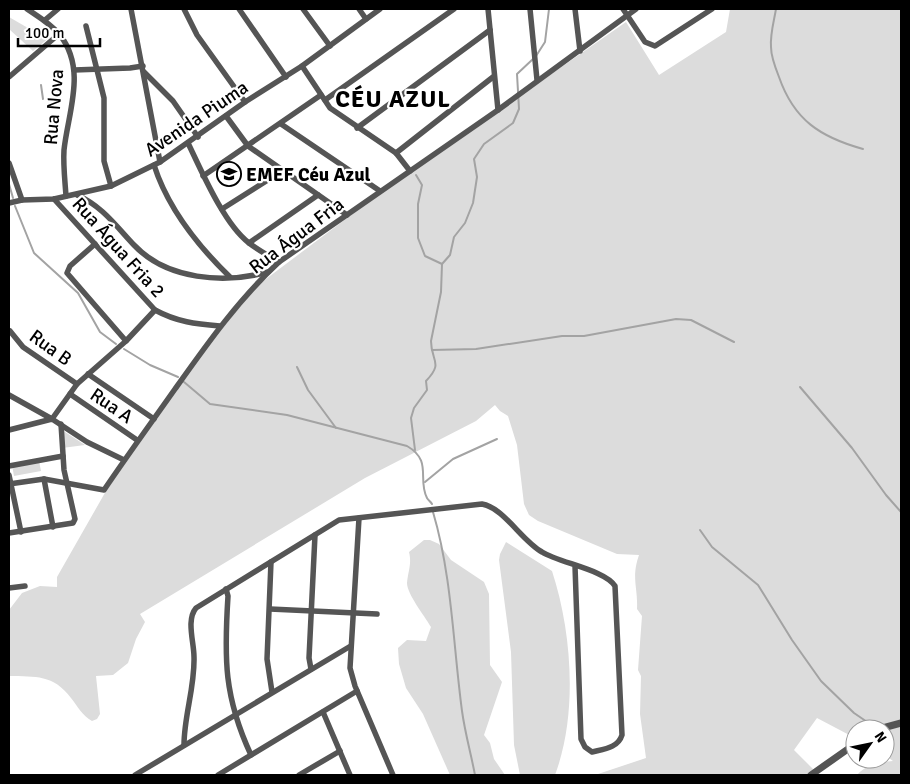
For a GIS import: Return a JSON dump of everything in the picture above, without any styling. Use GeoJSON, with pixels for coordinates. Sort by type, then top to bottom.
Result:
{"type":"FeatureCollection","features":[{"type":"Feature","properties":{"kind":"street","name":"Rua Nova"},"geometry":{"type":"LineString","coordinates":[[27,9],[45,20],[59,34],[70,52],[74,70],[73,106],[64,149],[66,196]]}},
{"type":"Feature","properties":{"kind":"street"},"geometry":{"type":"LineString","coordinates":[[45,20],[58,9]]}},
{"type":"Feature","properties":{"kind":"street"},"geometry":{"type":"LineString","coordinates":[[132,9],[157,164],[167,197],[188,230],[210,258],[230,277]]}},
{"type":"Feature","properties":{"kind":"street"},"geometry":{"type":"LineString","coordinates":[[184,9],[197,35],[245,102]]}},
{"type":"Feature","properties":{"kind":"street"},"geometry":{"type":"LineString","coordinates":[[239,9],[286,77]]}},
{"type":"Feature","properties":{"kind":"street"},"geometry":{"type":"LineString","coordinates":[[303,9],[330,46]]}},
{"type":"Feature","properties":{"kind":"street"},"geometry":{"type":"LineString","coordinates":[[359,9],[366,19]]}},
{"type":"Feature","properties":{"kind":"street","name":"Avenida Piuma"},"geometry":{"type":"LineString","coordinates":[[9,203],[77,195],[111,186],[157,164],[198,137],[245,102],[302,66],[380,9]]}},
{"type":"Feature","properties":{"kind":"street"},"geometry":{"type":"LineString","coordinates":[[203,176],[323,98],[454,9]]}},
{"type":"Feature","properties":{"kind":"street"},"geometry":{"type":"LineString","coordinates":[[488,9],[493,77],[498,110]]}},
{"type":"Feature","properties":{"kind":"street"},"geometry":{"type":"LineString","coordinates":[[530,9],[537,80]]}},
{"type":"Feature","properties":{"kind":"street"},"geometry":{"type":"LineString","coordinates":[[575,9],[580,51]]}},
{"type":"Feature","properties":{"kind":"street"},"geometry":{"type":"LineString","coordinates":[[624,9],[627,17],[645,42],[650,45],[660,44],[712,9]]}},
{"type":"Feature","properties":{"kind":"street","name":"Rua Água Fria"},"geometry":{"type":"LineString","coordinates":[[66,481],[104,490],[137,440],[220,326],[252,288],[279,262],[498,110],[636,9]]}},
{"type":"Feature","properties":{"kind":"street"},"geometry":{"type":"LineString","coordinates":[[86,26],[104,98],[104,160],[111,186]]}},
{"type":"Feature","properties":{"kind":"street"},"geometry":{"type":"LineString","coordinates":[[357,128],[490,30]]}},
{"type":"Feature","properties":{"kind":"street"},"geometry":{"type":"LineString","coordinates":[[9,78],[59,34]]}},
{"type":"Feature","properties":{"kind":"street"},"geometry":{"type":"LineString","coordinates":[[302,66],[330,108],[396,153],[410,171]]}},
{"type":"Feature","properties":{"kind":"street"},"geometry":{"type":"LineString","coordinates":[[74,70],[143,69],[173,101],[198,137]]}},
{"type":"Feature","properties":{"kind":"street"},"geometry":{"type":"LineString","coordinates":[[396,153],[493,77]]}},
{"type":"Feature","properties":{"kind":"street"},"geometry":{"type":"LineString","coordinates":[[226,116],[248,146],[347,215]]}},
{"type":"Feature","properties":{"kind":"street"},"geometry":{"type":"LineString","coordinates":[[281,124],[380,192]]}},
{"type":"Feature","properties":{"kind":"street"},"geometry":{"type":"LineString","coordinates":[[188,143],[203,176],[239,234],[249,243],[279,262]]}},
{"type":"Feature","properties":{"kind":"street"},"geometry":{"type":"LineString","coordinates":[[9,163],[22,200]]}},
{"type":"Feature","properties":{"kind":"street"},"geometry":{"type":"LineString","coordinates":[[222,209],[282,171]]}},
{"type":"Feature","properties":{"kind":"street"},"geometry":{"type":"LineString","coordinates":[[77,195],[99,207],[139,250],[166,268],[200,277],[230,277],[269,271]]}},
{"type":"Feature","properties":{"kind":"street"},"geometry":{"type":"LineString","coordinates":[[249,243],[318,195]]}},
{"type":"Feature","properties":{"kind":"street","name":"Rua Água Fria 2"},"geometry":{"type":"LineString","coordinates":[[54,199],[155,310],[171,319],[190,324],[220,326]]}},
{"type":"Feature","properties":{"kind":"street"},"geometry":{"type":"LineString","coordinates":[[95,244],[68,269],[67,273],[126,341]]}},
{"type":"Feature","properties":{"kind":"street"},"geometry":{"type":"LineString","coordinates":[[9,430],[52,419],[77,384],[126,341],[155,310]]}},
{"type":"Feature","properties":{"kind":"street","name":"Rua B"},"geometry":{"type":"LineString","coordinates":[[9,330],[24,347],[77,384]]}},
{"type":"Feature","properties":{"kind":"street","name":"Rua B"},"geometry":{"type":"LineString","coordinates":[[88,374],[154,419]]}},
{"type":"Feature","properties":{"kind":"street","name":"Rua A"},"geometry":{"type":"LineString","coordinates":[[70,394],[137,440]]}},
{"type":"Feature","properties":{"kind":"street"},"geometry":{"type":"LineString","coordinates":[[9,395],[61,424],[87,442],[124,460]]}},
{"type":"Feature","properties":{"kind":"street"},"geometry":{"type":"LineString","coordinates":[[9,533],[73,523],[75,519],[66,481],[61,424]]}},
{"type":"Feature","properties":{"kind":"street"},"geometry":{"type":"LineString","coordinates":[[9,466],[63,456]]}},
{"type":"Feature","properties":{"kind":"street"},"geometry":{"type":"LineString","coordinates":[[9,474],[21,532]]}},
{"type":"Feature","properties":{"kind":"street"},"geometry":{"type":"LineString","coordinates":[[10,484],[44,479],[66,481]]}},
{"type":"Feature","properties":{"kind":"street"},"geometry":{"type":"LineString","coordinates":[[44,479],[53,527]]}},
{"type":"Feature","properties":{"kind":"street"},"geometry":{"type":"LineString","coordinates":[[184,745],[185,726],[194,673],[191,616],[199,606],[339,520],[485,504],[498,512],[536,549],[609,579],[616,589],[622,735],[616,745],[592,752],[585,747],[580,736],[575,566]]}},
{"type":"Feature","properties":{"kind":"street"},"geometry":{"type":"LineString","coordinates":[[359,518],[350,668],[357,691],[393,775]]}},
{"type":"Feature","properties":{"kind":"street"},"geometry":{"type":"LineString","coordinates":[[311,669],[309,658],[315,535]]}},
{"type":"Feature","properties":{"kind":"street"},"geometry":{"type":"LineString","coordinates":[[271,562],[267,659],[272,692]]}},
{"type":"Feature","properties":{"kind":"street"},"geometry":{"type":"LineString","coordinates":[[9,588],[25,586]]}},
{"type":"Feature","properties":{"kind":"street"},"geometry":{"type":"LineString","coordinates":[[226,589],[228,596],[225,664],[234,715],[251,755]]}},
{"type":"Feature","properties":{"kind":"street"},"geometry":{"type":"LineString","coordinates":[[270,610],[377,614]]}},
{"type":"Feature","properties":{"kind":"street"},"geometry":{"type":"LineString","coordinates":[[135,775],[272,692],[350,648]]}},
{"type":"Feature","properties":{"kind":"street"},"geometry":{"type":"LineString","coordinates":[[218,775],[357,691]]}},
{"type":"Feature","properties":{"kind":"street"},"geometry":{"type":"LineString","coordinates":[[323,712],[350,775]]}},
{"type":"Feature","properties":{"kind":"street"},"geometry":{"type":"LineString","coordinates":[[299,775],[340,751]]}},
{"type":"Feature","properties":{"kind":"street"},"geometry":{"type":"LineString","coordinates":[[811,775],[845,751]]}},
{"type":"Feature","properties":{"kind":"shaded area"},"geometry":{"type":"Polygon","coordinates":[[[730,9],[901,9],[901,775],[857,775],[864,769],[895,769],[895,719],[845,719],[845,733],[817,718],[794,750],[819,775],[595,775],[646,758],[640,714],[641,676],[638,670],[642,616],[637,609],[635,570],[639,555],[617,554],[538,521],[529,515],[524,504],[517,445],[508,416],[495,405],[476,421],[365,478],[140,614],[145,622],[136,639],[128,663],[113,675],[96,676],[100,714],[97,719],[92,721],[89,719],[80,711],[64,690],[51,681],[36,677],[9,676],[9,610],[22,593],[40,586],[57,587],[57,577],[106,491],[198,357],[258,285],[371,200],[626,22],[659,75],[726,32],[730,9]]]}},
{"type":"Feature","properties":{"kind":"shaded area"},"geometry":{"type":"Polygon","coordinates":[[[9,17],[28,28],[44,29],[50,37],[33,51],[9,29],[9,17]]]}},
{"type":"Feature","properties":{"kind":"shaded area"},"geometry":{"type":"Polygon","coordinates":[[[59,428],[85,445],[62,448],[59,428]]]}},
{"type":"Feature","properties":{"kind":"shaded area"},"geometry":{"type":"Polygon","coordinates":[[[39,461],[41,471],[14,476],[12,465],[39,461]]]}},
{"type":"Feature","properties":{"kind":"shaded area"},"geometry":{"type":"Polygon","coordinates":[[[424,540],[430,540],[439,544],[451,560],[484,582],[489,594],[490,665],[502,682],[484,735],[490,743],[494,759],[505,775],[450,775],[423,714],[406,688],[399,664],[398,648],[407,640],[426,641],[431,627],[413,599],[407,583],[410,564],[409,552],[424,540]]]}},
{"type":"Feature","properties":{"kind":"shaded area"},"geometry":{"type":"Polygon","coordinates":[[[506,542],[552,571],[559,595],[568,646],[570,673],[567,726],[555,775],[520,775],[514,745],[511,652],[499,560],[506,542]]]}},
{"type":"Feature","properties":{"kind":"waterway"},"geometry":{"type":"LineString","coordinates":[[536,56],[545,42],[549,9]]}},
{"type":"Feature","properties":{"kind":"waterway"},"geometry":{"type":"LineString","coordinates":[[776,9],[771,37],[772,54],[785,92],[792,105],[810,125],[821,132],[834,139],[863,149]]}},
{"type":"Feature","properties":{"kind":"waterway"},"geometry":{"type":"LineString","coordinates":[[415,450],[411,418],[414,408],[427,390],[426,381],[435,366],[431,341],[441,292],[442,264],[450,255],[454,237],[465,223],[473,203],[477,177],[474,159],[484,144],[513,123],[519,109],[517,74],[533,59]]}},
{"type":"Feature","properties":{"kind":"waterway"},"geometry":{"type":"LineString","coordinates":[[41,85],[43,99]]}},
{"type":"Feature","properties":{"kind":"waterway"},"geometry":{"type":"LineString","coordinates":[[416,175],[422,185],[418,204],[418,238],[425,256],[442,264]]}},
{"type":"Feature","properties":{"kind":"waterway"},"geometry":{"type":"LineString","coordinates":[[9,184],[13,198]]}},
{"type":"Feature","properties":{"kind":"waterway"},"geometry":{"type":"LineString","coordinates":[[15,206],[34,253],[78,293],[100,332],[116,344]]}},
{"type":"Feature","properties":{"kind":"waterway"},"geometry":{"type":"LineString","coordinates":[[432,350],[476,349],[562,336],[584,336],[676,319],[691,320],[734,342]]}},
{"type":"Feature","properties":{"kind":"waterway"},"geometry":{"type":"LineString","coordinates":[[124,349],[150,365],[178,377]]}},
{"type":"Feature","properties":{"kind":"waterway"},"geometry":{"type":"LineString","coordinates":[[297,367],[308,390],[336,428]]}},
{"type":"Feature","properties":{"kind":"waterway"},"geometry":{"type":"LineString","coordinates":[[184,382],[210,404],[287,415],[407,446],[420,458],[424,491],[432,504]]}},
{"type":"Feature","properties":{"kind":"waterway"},"geometry":{"type":"LineString","coordinates":[[800,387],[852,448],[886,495],[901,512]]}},
{"type":"Feature","properties":{"kind":"waterway"},"geometry":{"type":"LineString","coordinates":[[425,482],[453,459],[497,439]]}},
{"type":"Feature","properties":{"kind":"waterway"},"geometry":{"type":"LineString","coordinates":[[433,512],[448,585],[462,711],[475,775]]}},
{"type":"Feature","properties":{"kind":"waterway"},"geometry":{"type":"LineString","coordinates":[[700,530],[712,547],[758,585],[792,640],[821,681],[863,719]]}},
{"type":"Feature","properties":{"kind":"place","name":"EMEF Céu Azul"},"geometry":{"type":"Point","coordinates":[229,174]}},
{"type":"Feature","properties":{"kind":"district","name":"CÉU AZUL"},"geometry":{"type":"Point","coordinates":[393,99]}}]}
